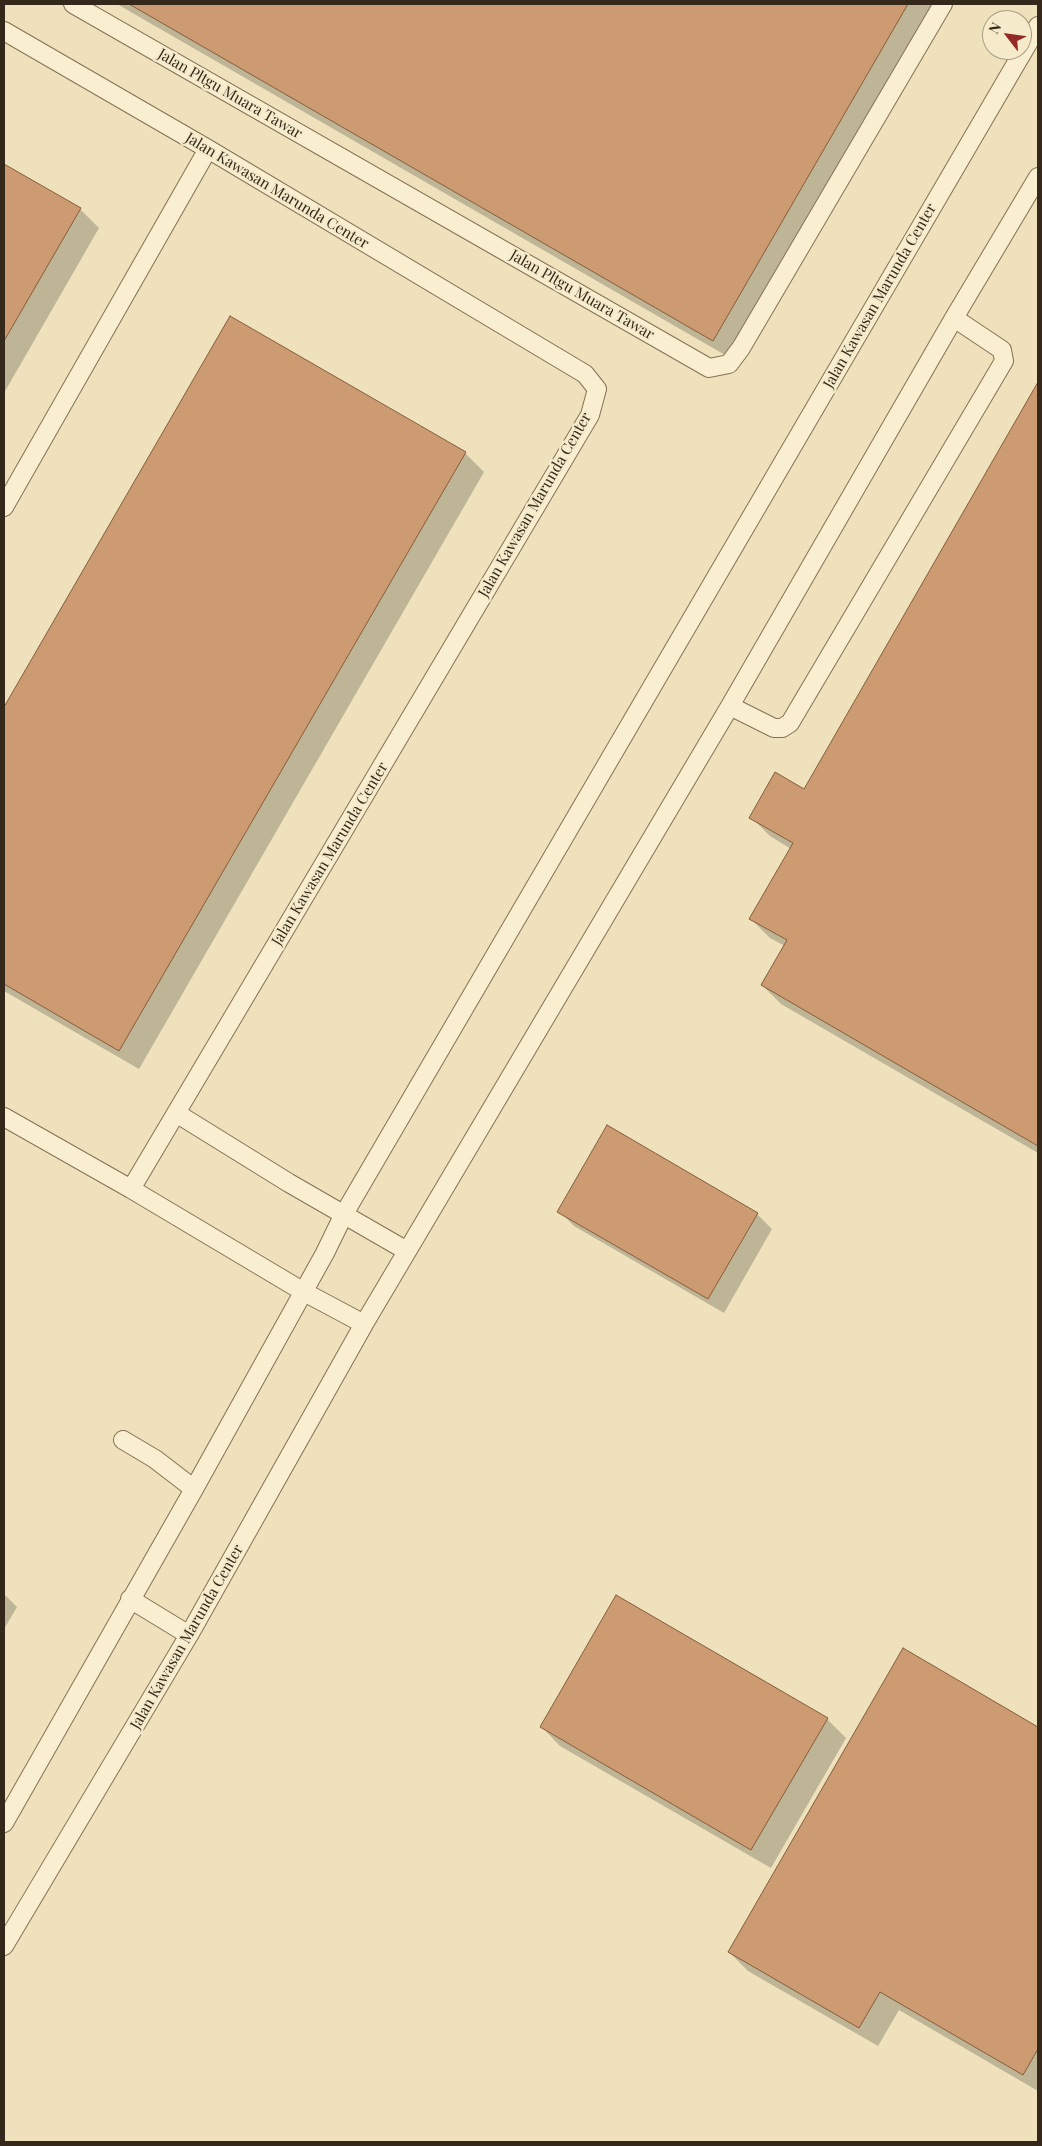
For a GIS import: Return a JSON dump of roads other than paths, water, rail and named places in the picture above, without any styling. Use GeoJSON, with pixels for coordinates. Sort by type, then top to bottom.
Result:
{"type":"FeatureCollection","features":[{"type":"Feature","properties":{"kind":"lane","name":"Jalan Pltgu Muara Tawar"},"geometry":{"type":"LineString","coordinates":[[73,4],[709,368],[729,364],[741,348],[943,4]]}},
{"type":"Feature","properties":{"kind":"lane","name":"Jalan Kawasan Marunda Center"},"geometry":{"type":"LineString","coordinates":[[4,1823],[304,1292],[344,1214],[1038,26]]}},
{"type":"Feature","properties":{"kind":"lane","name":"Jalan Kawasan Marunda Center"},"geometry":{"type":"LineString","coordinates":[[4,32],[208,149],[585,374],[597,390],[590,415],[131,1189]]}},
{"type":"Feature","properties":{"kind":"lane"},"geometry":{"type":"LineString","coordinates":[[4,507],[208,149]]}},
{"type":"Feature","properties":{"kind":"lane","name":"Jalan Kawasan Marunda Center"},"geometry":{"type":"LineString","coordinates":[[4,1946],[189,1635],[364,1324],[730,706],[954,318],[1038,178]]}},
{"type":"Feature","properties":{"kind":"lane"},"geometry":{"type":"LineString","coordinates":[[730,706],[774,728],[782,728],[790,723],[1004,362],[1002,350],[954,318]]}},
{"type":"Feature","properties":{"kind":"lane"},"geometry":{"type":"LineString","coordinates":[[176,1113],[407,1252]]}},
{"type":"Feature","properties":{"kind":"lane"},"geometry":{"type":"LineString","coordinates":[[4,1117],[131,1189],[304,1292],[364,1324]]}},
{"type":"Feature","properties":{"kind":"lane"},"geometry":{"type":"LineString","coordinates":[[123,1440],[155,1459],[194,1489]]}},
{"type":"Feature","properties":{"kind":"lane"},"geometry":{"type":"LineString","coordinates":[[130,1599],[189,1635]]}}]}
